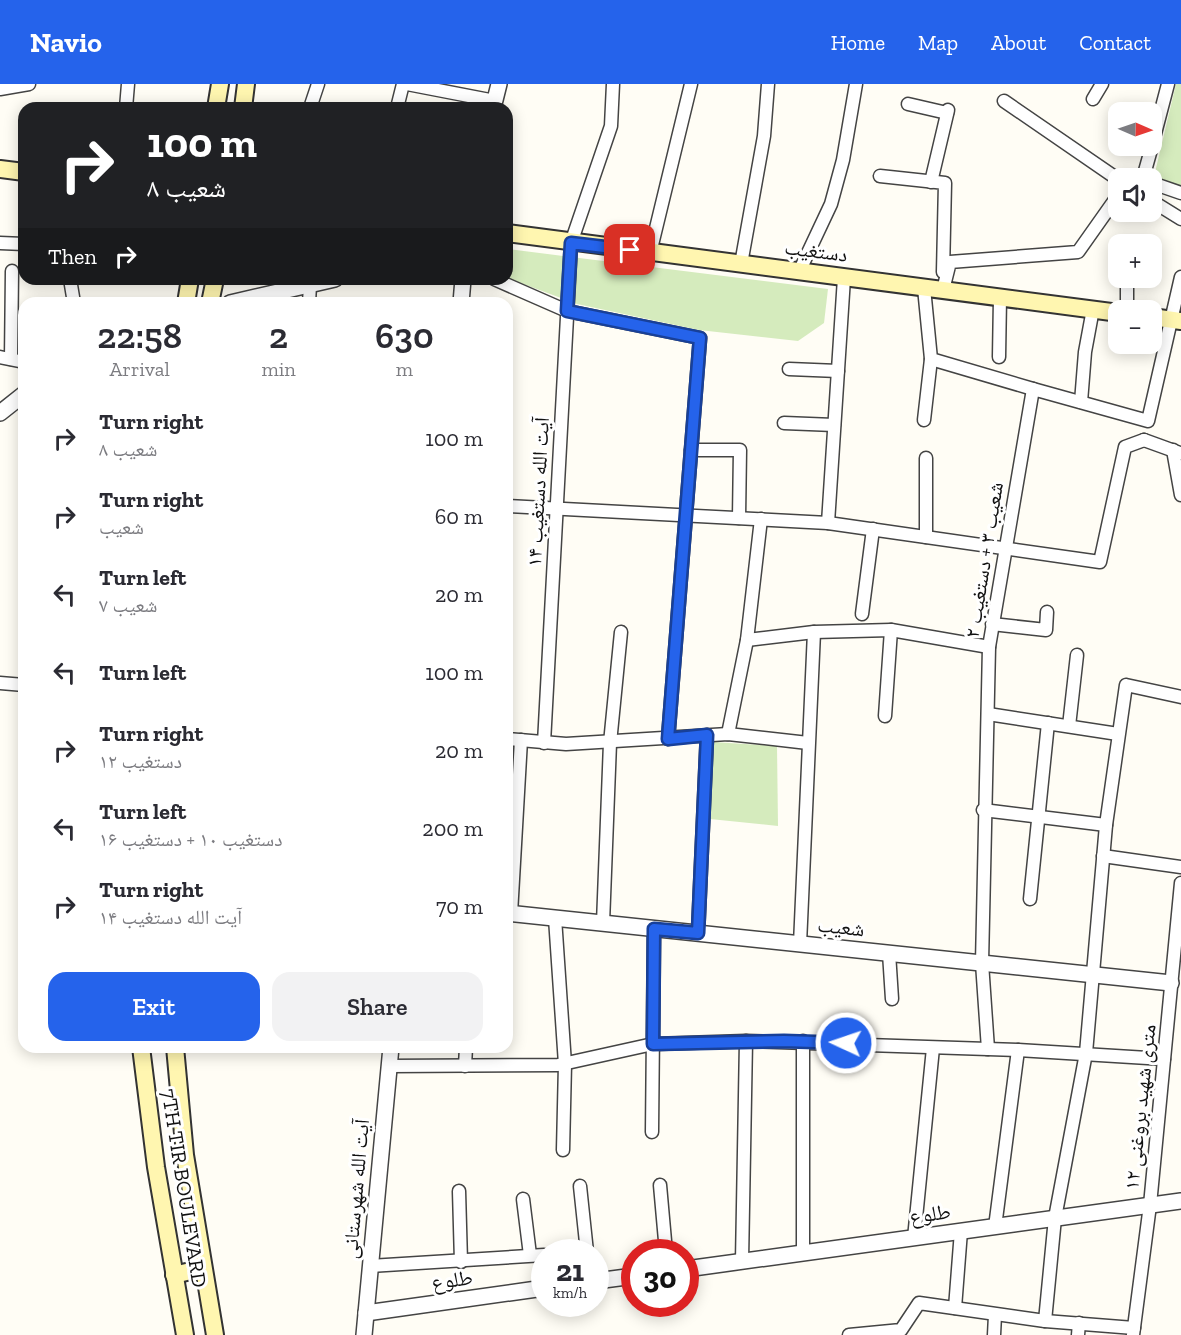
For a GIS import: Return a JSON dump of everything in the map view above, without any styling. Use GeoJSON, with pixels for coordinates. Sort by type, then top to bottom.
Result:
{"type":"FeatureCollection","features":[{"type":"Feature","properties":{"kind":"main road"},"geometry":{"type":"LineString","coordinates":[[217,102],[220,84]]}},
{"type":"Feature","properties":{"kind":"main road"},"geometry":{"type":"LineString","coordinates":[[244,102],[246,84]]}},
{"type":"Feature","properties":{"kind":"main road"},"geometry":{"type":"LineString","coordinates":[[2,167],[18,171]]}},
{"type":"Feature","properties":{"kind":"main road","name":"دستغیب"},"geometry":{"type":"LineString","coordinates":[[513,234],[924,288],[943,287],[1000,298],[1108,311]]}},
{"type":"Feature","properties":{"kind":"main road","name":"7TH TIR BOULEVARD"},"geometry":{"type":"LineString","coordinates":[[142,1053],[156,1167],[185,1335]]}},
{"type":"Feature","properties":{"kind":"main road","name":"7TH TIR BOULEVARD"},"geometry":{"type":"LineString","coordinates":[[176,1053],[185,1155],[215,1335]]}},
{"type":"Feature","properties":{"kind":"main road"},"geometry":{"type":"LineString","coordinates":[[174,1275],[203,1268]]}},
{"type":"Feature","properties":{"kind":"street"},"geometry":{"type":"LineString","coordinates":[[0,89],[29,84]]}},
{"type":"Feature","properties":{"kind":"street"},"geometry":{"type":"LineString","coordinates":[[126,102],[128,84]]}},
{"type":"Feature","properties":{"kind":"street"},"geometry":{"type":"LineString","coordinates":[[312,102],[318,84]]}},
{"type":"Feature","properties":{"kind":"street"},"geometry":{"type":"LineString","coordinates":[[398,102],[403,84]]}},
{"type":"Feature","properties":{"kind":"street"},"geometry":{"type":"LineString","coordinates":[[407,84],[482,102]]}},
{"type":"Feature","properties":{"kind":"street"},"geometry":{"type":"LineString","coordinates":[[495,102],[499,84]]}},
{"type":"Feature","properties":{"kind":"street","name":"آیت الله دستغیب ۱۴"},"geometry":{"type":"LineString","coordinates":[[544,743],[571,243],[611,126],[613,84]]}},
{"type":"Feature","properties":{"kind":"street"},"geometry":{"type":"LineString","coordinates":[[650,253],[691,84]]}},
{"type":"Feature","properties":{"kind":"street"},"geometry":{"type":"LineString","coordinates":[[741,264],[764,136],[768,84]]}},
{"type":"Feature","properties":{"kind":"street"},"geometry":{"type":"LineString","coordinates":[[799,272],[831,204],[843,160],[856,84]]}},
{"type":"Feature","properties":{"kind":"street"},"geometry":{"type":"LineString","coordinates":[[1093,99],[1102,84]]}},
{"type":"Feature","properties":{"kind":"street"},"geometry":{"type":"LineString","coordinates":[[1162,107],[1168,84]]}},
{"type":"Feature","properties":{"kind":"street"},"geometry":{"type":"LineString","coordinates":[[1004,101],[1108,172]]}},
{"type":"Feature","properties":{"kind":"street"},"geometry":{"type":"LineString","coordinates":[[908,104],[948,112],[930,182]]}},
{"type":"Feature","properties":{"kind":"street"},"geometry":{"type":"LineString","coordinates":[[880,176],[945,183],[943,287]]}},
{"type":"Feature","properties":{"kind":"street"},"geometry":{"type":"LineString","coordinates":[[1162,186],[1181,193]]}},
{"type":"Feature","properties":{"kind":"street"},"geometry":{"type":"LineString","coordinates":[[1162,207],[1181,219]]}},
{"type":"Feature","properties":{"kind":"street"},"geometry":{"type":"LineString","coordinates":[[943,287],[950,262],[1078,252],[1108,210]]}},
{"type":"Feature","properties":{"kind":"street"},"geometry":{"type":"LineString","coordinates":[[0,243],[18,244]]}},
{"type":"Feature","properties":{"kind":"street"},"geometry":{"type":"LineString","coordinates":[[12,272],[12,359]]}},
{"type":"Feature","properties":{"kind":"street"},"geometry":{"type":"LineString","coordinates":[[1144,440],[1176,320],[1181,277]]}},
{"type":"Feature","properties":{"kind":"street"},"geometry":{"type":"LineString","coordinates":[[828,523],[844,278]]}},
{"type":"Feature","properties":{"kind":"street"},"geometry":{"type":"LineString","coordinates":[[257,297],[310,285],[309,297]]}},
{"type":"Feature","properties":{"kind":"street"},"geometry":{"type":"LineString","coordinates":[[508,285],[567,311],[700,338],[668,739]]}},
{"type":"Feature","properties":{"kind":"street"},"geometry":{"type":"LineString","coordinates":[[924,288],[931,359],[924,420]]}},
{"type":"Feature","properties":{"kind":"street"},"geometry":{"type":"LineString","coordinates":[[999,357],[1000,298]]}},
{"type":"Feature","properties":{"kind":"street"},"geometry":{"type":"LineString","coordinates":[[1082,402],[1085,352],[1093,309]]}},
{"type":"Feature","properties":{"kind":"street"},"geometry":{"type":"LineString","coordinates":[[931,359],[1148,421]]}},
{"type":"Feature","properties":{"kind":"street"},"geometry":{"type":"LineString","coordinates":[[789,369],[838,371]]}},
{"type":"Feature","properties":{"kind":"street","name":"شعیب ۳ + دستغیب ۲"},"geometry":{"type":"LineString","coordinates":[[988,1049],[982,963],[983,810],[989,647],[1033,388]]}},
{"type":"Feature","properties":{"kind":"street"},"geometry":{"type":"LineString","coordinates":[[0,413],[18,399]]}},
{"type":"Feature","properties":{"kind":"street"},"geometry":{"type":"LineString","coordinates":[[784,423],[834,425]]}},
{"type":"Feature","properties":{"kind":"street"},"geometry":{"type":"LineString","coordinates":[[513,506],[828,523],[1100,562],[1125,447],[1144,440],[1177,452],[1181,495]]}},
{"type":"Feature","properties":{"kind":"street"},"geometry":{"type":"LineString","coordinates":[[691,450],[740,450],[738,518]]}},
{"type":"Feature","properties":{"kind":"street"},"geometry":{"type":"LineString","coordinates":[[926,458],[926,537]]}},
{"type":"Feature","properties":{"kind":"street"},"geometry":{"type":"LineString","coordinates":[[728,734],[747,640],[761,519]]}},
{"type":"Feature","properties":{"kind":"street"},"geometry":{"type":"LineString","coordinates":[[862,614],[873,530]]}},
{"type":"Feature","properties":{"kind":"street"},"geometry":{"type":"LineString","coordinates":[[992,624],[1046,630],[1047,612]]}},
{"type":"Feature","properties":{"kind":"street"},"geometry":{"type":"LineString","coordinates":[[747,640],[814,632],[891,630],[989,647]]}},
{"type":"Feature","properties":{"kind":"street"},"geometry":{"type":"LineString","coordinates":[[885,716],[891,630]]}},
{"type":"Feature","properties":{"kind":"street"},"geometry":{"type":"LineString","coordinates":[[603,923],[610,743],[621,632]]}},
{"type":"Feature","properties":{"kind":"street"},"geometry":{"type":"LineString","coordinates":[[800,944],[814,632]]}},
{"type":"Feature","properties":{"kind":"street"},"geometry":{"type":"LineString","coordinates":[[1069,726],[1077,655]]}},
{"type":"Feature","properties":{"kind":"street"},"geometry":{"type":"LineString","coordinates":[[0,683],[18,684]]}},
{"type":"Feature","properties":{"kind":"street"},"geometry":{"type":"LineString","coordinates":[[1045,1321],[1055,1218],[1086,1053],[1091,975],[1106,825],[1126,685],[1181,697]]}},
{"type":"Feature","properties":{"kind":"street"},"geometry":{"type":"LineString","coordinates":[[988,714],[1118,734]]}},
{"type":"Feature","properties":{"kind":"street"},"geometry":{"type":"LineString","coordinates":[[1030,899],[1048,723]]}},
{"type":"Feature","properties":{"kind":"street"},"geometry":{"type":"LineString","coordinates":[[513,739],[544,743],[610,743],[728,734],[808,743]]}},
{"type":"Feature","properties":{"kind":"street"},"geometry":{"type":"LineString","coordinates":[[698,933],[707,735]]}},
{"type":"Feature","properties":{"kind":"street"},"geometry":{"type":"LineString","coordinates":[[513,856],[521,740]]}},
{"type":"Feature","properties":{"kind":"street"},"geometry":{"type":"LineString","coordinates":[[983,810],[1106,825]]}},
{"type":"Feature","properties":{"kind":"street"},"geometry":{"type":"LineString","coordinates":[[1103,856],[1181,867]]}},
{"type":"Feature","properties":{"kind":"street","name":"۱۲ متری شهید بروغنی"},"geometry":{"type":"LineString","coordinates":[[1133,1331],[1150,1205],[1164,1059],[1174,993],[1181,883]]}},
{"type":"Feature","properties":{"kind":"street","name":"شعیب"},"geometry":{"type":"LineString","coordinates":[[513,914],[1091,975],[1174,993]]}},
{"type":"Feature","properties":{"kind":"street"},"geometry":{"type":"LineString","coordinates":[[555,918],[565,1064],[563,1150]]}},
{"type":"Feature","properties":{"kind":"street"},"geometry":{"type":"LineString","coordinates":[[652,1132],[654,929]]}},
{"type":"Feature","properties":{"kind":"street"},"geometry":{"type":"LineString","coordinates":[[889,953],[892,999]]}},
{"type":"Feature","properties":{"kind":"street"},"geometry":{"type":"LineString","coordinates":[[742,1262],[746,1041]]}},
{"type":"Feature","properties":{"kind":"street"},"geometry":{"type":"LineString","coordinates":[[389,1066],[565,1064],[653,1044],[746,1041],[803,1041],[1017,1050],[1164,1059]]}},
{"type":"Feature","properties":{"kind":"street"},"geometry":{"type":"LineString","coordinates":[[803,1041],[803,1253]]}},
{"type":"Feature","properties":{"kind":"street"},"geometry":{"type":"LineString","coordinates":[[914,1238],[933,1048]]}},
{"type":"Feature","properties":{"kind":"street"},"geometry":{"type":"LineString","coordinates":[[994,1227],[1017,1050]]}},
{"type":"Feature","properties":{"kind":"street","name":"آیت الله شهرستانی"},"geometry":{"type":"LineString","coordinates":[[364,1335],[390,1053]]}},
{"type":"Feature","properties":{"kind":"street"},"geometry":{"type":"LineString","coordinates":[[465,1066],[466,1053]]}},
{"type":"Feature","properties":{"kind":"street"},"geometry":{"type":"LineString","coordinates":[[660,1185],[665,1239]]}},
{"type":"Feature","properties":{"kind":"street"},"geometry":{"type":"LineString","coordinates":[[580,1186],[586,1239]]}},
{"type":"Feature","properties":{"kind":"street"},"geometry":{"type":"LineString","coordinates":[[459,1191],[460,1262]]}},
{"type":"Feature","properties":{"kind":"street"},"geometry":{"type":"LineString","coordinates":[[370,1266],[460,1262],[530,1255],[523,1198]]}},
{"type":"Feature","properties":{"kind":"street","name":"طلوع"},"geometry":{"type":"LineString","coordinates":[[699,1267],[1181,1201]]}},
{"type":"Feature","properties":{"kind":"street"},"geometry":{"type":"LineString","coordinates":[[955,1308],[961,1231]]}},
{"type":"Feature","properties":{"kind":"street","name":"طلوع"},"geometry":{"type":"LineString","coordinates":[[366,1313],[531,1290]]}},
{"type":"Feature","properties":{"kind":"street"},"geometry":{"type":"LineString","coordinates":[[849,1335],[901,1333],[920,1303],[1045,1321],[1078,1329],[1133,1331]]}},
{"type":"Feature","properties":{"kind":"street"},"geometry":{"type":"LineString","coordinates":[[994,1335],[995,1315]]}},
{"type":"Feature","properties":{"kind":"green space"},"geometry":{"type":"Polygon","coordinates":[[[1176,84],[1181,84],[1181,197],[1162,189],[1162,168],[1156,168],[1159,156],[1162,156],[1162,143],[1176,84]]]}},
{"type":"Feature","properties":{"kind":"green space"},"geometry":{"type":"Polygon","coordinates":[[[513,250],[828,289],[824,323],[798,341],[699,330],[577,304],[513,280],[513,250]]]}},
{"type":"Feature","properties":{"kind":"green space"},"geometry":{"type":"Polygon","coordinates":[[[713,742],[777,746],[778,826],[710,819],[713,742]]]}},
{"type":"Feature","properties":{"kind":"route"},"geometry":{"type":"LineString","coordinates":[[630,250],[571,243],[567,311],[700,338],[668,739],[707,735],[698,933],[654,929],[653,1044],[746,1041],[846,1043]]}}]}
